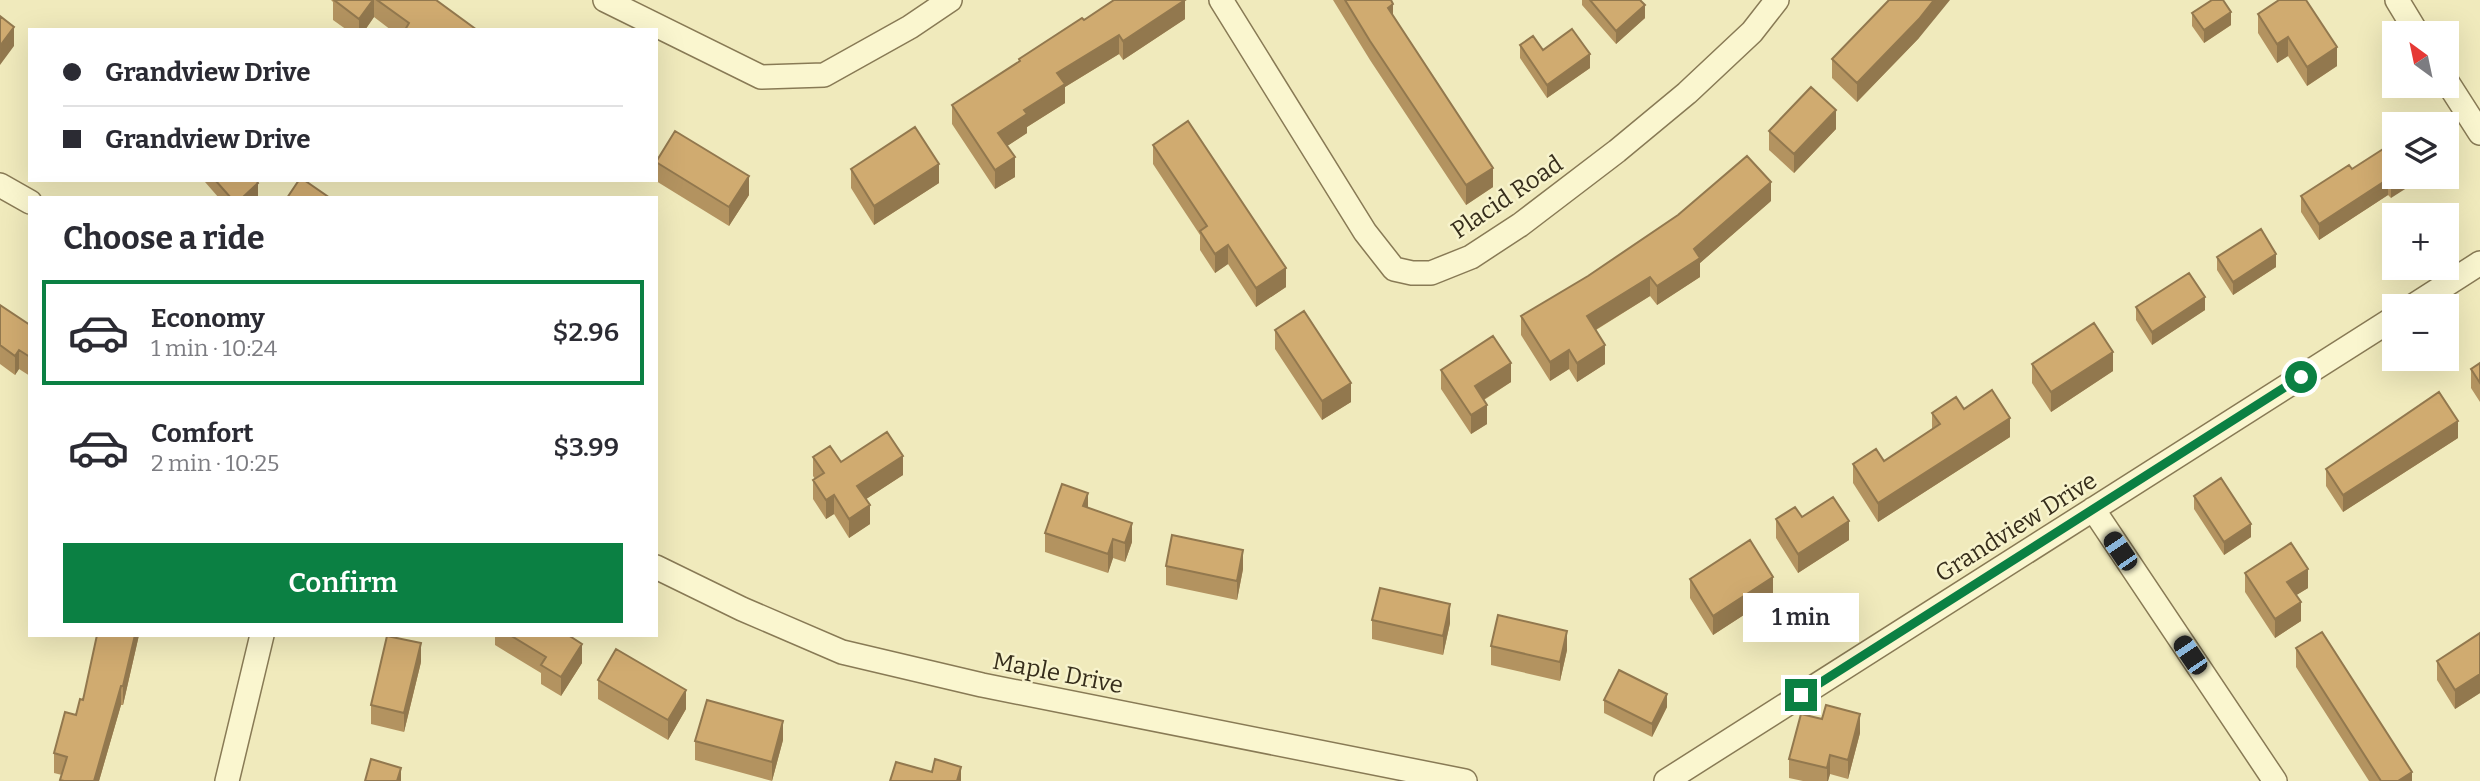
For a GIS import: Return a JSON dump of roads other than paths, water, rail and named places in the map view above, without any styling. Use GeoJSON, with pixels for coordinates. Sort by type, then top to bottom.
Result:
{"type":"FeatureCollection","features":[{"type":"Feature","properties":{"kind":"street"},"geometry":{"type":"LineString","coordinates":[[605,0],[761,77],[824,75],[910,27],[950,0]]}},
{"type":"Feature","properties":{"kind":"street","name":"Placid Road"},"geometry":{"type":"LineString","coordinates":[[1221,0],[1365,232],[1394,268],[1431,274],[1471,257],[1618,151],[1687,93],[1752,32],[1777,0]]}},
{"type":"Feature","properties":{"kind":"street"},"geometry":{"type":"LineString","coordinates":[[2397,0],[2410,21]]}},
{"type":"Feature","properties":{"kind":"street"},"geometry":{"type":"LineString","coordinates":[[2458,98],[2480,133]]}},
{"type":"Feature","properties":{"kind":"street"},"geometry":{"type":"LineString","coordinates":[[0,185],[28,201]]}},
{"type":"Feature","properties":{"kind":"street"},"geometry":{"type":"LineString","coordinates":[[2432,294],[2480,263]]}},
{"type":"Feature","properties":{"kind":"street","name":"Grandview Drive"},"geometry":{"type":"LineString","coordinates":[[1666,781],[2382,326]]}},
{"type":"Feature","properties":{"kind":"street"},"geometry":{"type":"LineString","coordinates":[[2093,509],[2275,781]]}},
{"type":"Feature","properties":{"kind":"street","name":"Maple Drive"},"geometry":{"type":"LineString","coordinates":[[658,568],[741,609],[842,652],[982,685],[1465,781]]}},
{"type":"Feature","properties":{"kind":"street"},"geometry":{"type":"LineString","coordinates":[[227,781],[262,637]]}}]}
